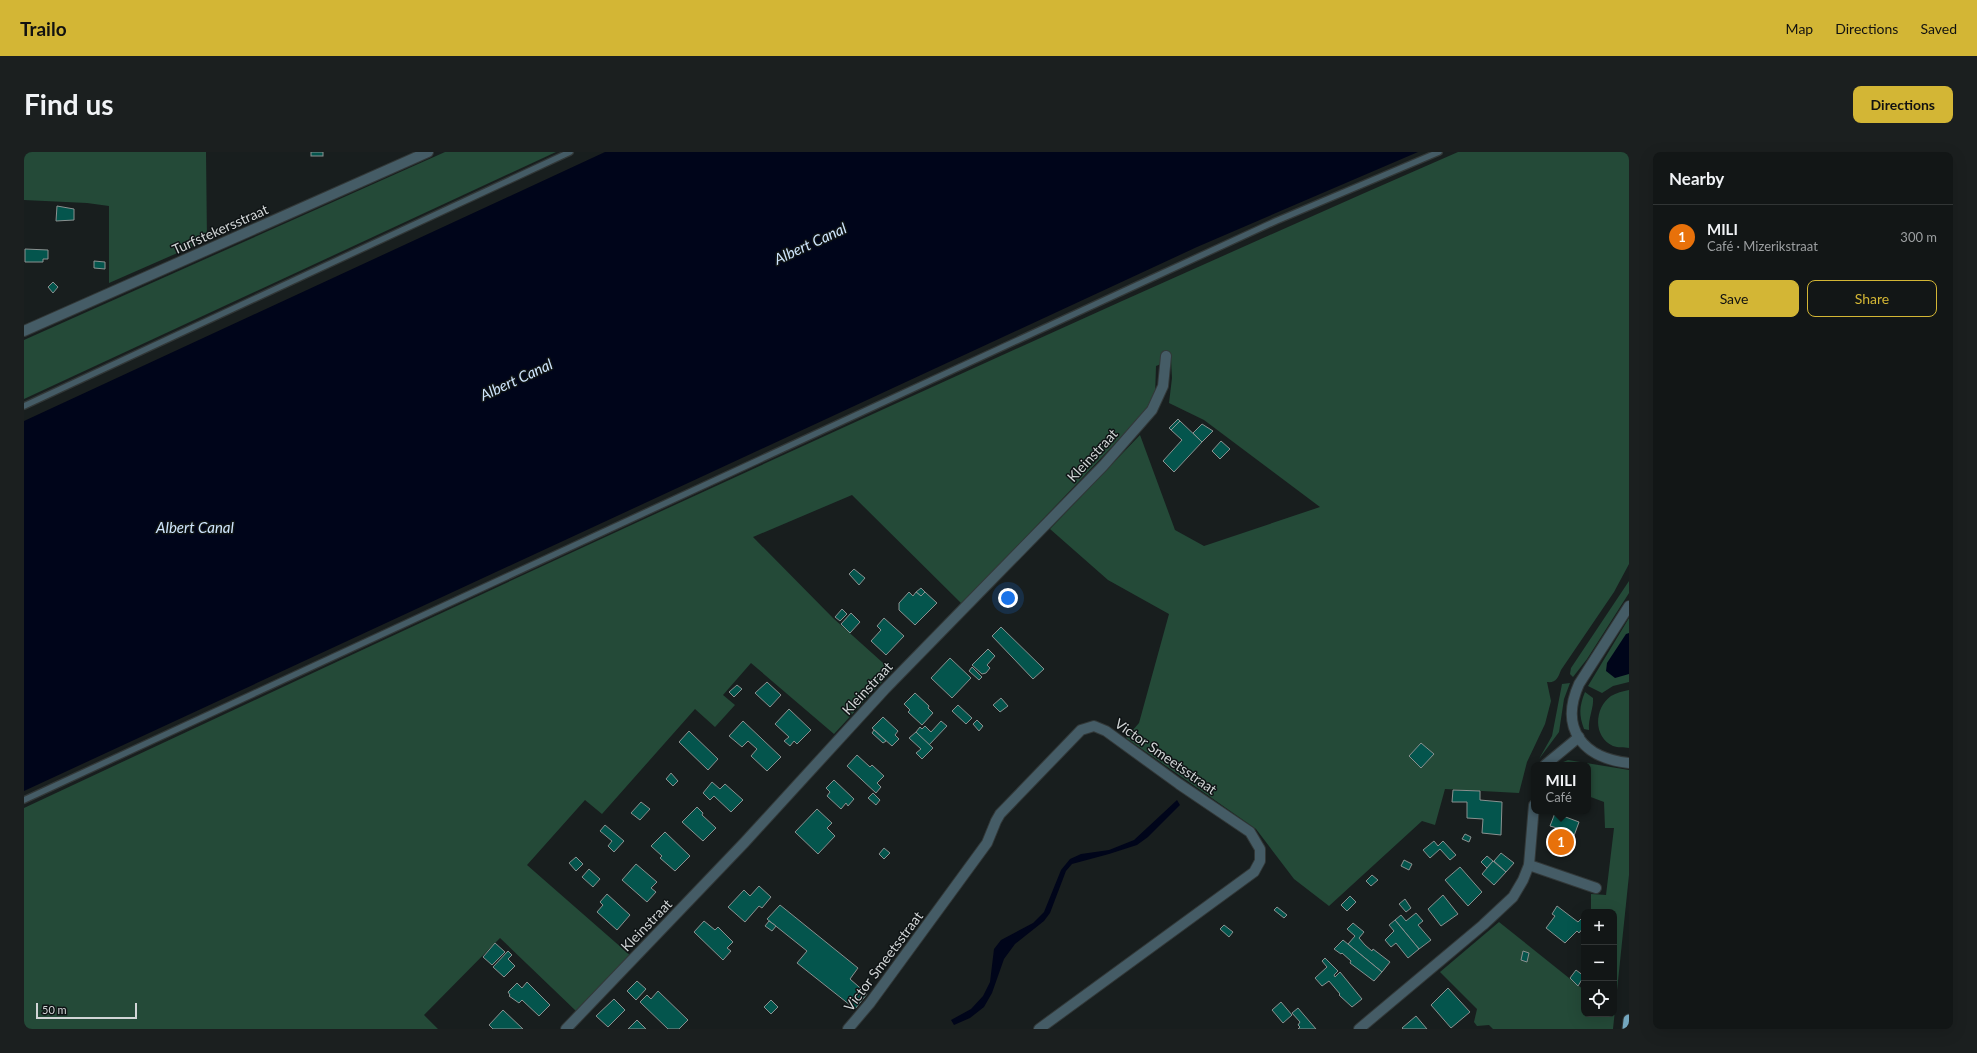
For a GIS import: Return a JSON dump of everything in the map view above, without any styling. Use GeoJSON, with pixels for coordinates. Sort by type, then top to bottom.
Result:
{"type":"FeatureCollection","features":[{"type":"Feature","properties":{"kind":"highway"},"geometry":{"type":"LineString","coordinates":[[1628,1029],[1629,1020]]}},
{"type":"Feature","properties":{"kind":"street","name":"Turfstekersstraat"},"geometry":{"type":"LineString","coordinates":[[24,331],[428,152]]}},
{"type":"Feature","properties":{"kind":"street","name":"Kleinstraat"},"geometry":{"type":"LineString","coordinates":[[566,1029],[744,843],[885,689],[1103,466],[1152,410],[1163,386],[1166,356]]}},
{"type":"Feature","properties":{"kind":"street"},"geometry":{"type":"LineString","coordinates":[[1629,606],[1579,684],[1574,697],[1572,719],[1579,737],[1587,748],[1606,759],[1629,763]]}},
{"type":"Feature","properties":{"kind":"street","name":"Victor Smeetsstraat"},"geometry":{"type":"LineString","coordinates":[[848,1029],[870,1003],[987,843],[1000,814],[1081,730],[1094,726],[1106,731],[1179,784],[1250,832],[1260,849],[1260,861],[1254,872],[1039,1029]]}},
{"type":"Feature","properties":{"kind":"street"},"geometry":{"type":"LineString","coordinates":[[1549,762],[1579,737]]}},
{"type":"Feature","properties":{"kind":"street"},"geometry":{"type":"LineString","coordinates":[[1359,1029],[1483,926],[1508,901],[1523,880],[1529,865],[1534,814]]}},
{"type":"Feature","properties":{"kind":"street"},"geometry":{"type":"LineString","coordinates":[[1529,865],[1596,888]]}},
{"type":"Feature","properties":{"kind":"lane"},"geometry":{"type":"LineString","coordinates":[[24,406],[570,152]]}},
{"type":"Feature","properties":{"kind":"lane"},"geometry":{"type":"LineString","coordinates":[[24,800],[1276,221],[1439,152]]}},
{"type":"Feature","properties":{"kind":"green space"},"geometry":{"type":"Polygon","coordinates":[[[24,152],[206,152],[207,240],[109,283],[109,206],[87,203],[24,200],[24,152]]]}},
{"type":"Feature","properties":{"kind":"green space"},"geometry":{"type":"Polygon","coordinates":[[[445,152],[556,152],[24,399],[24,340],[445,152]]]}},
{"type":"Feature","properties":{"kind":"green space"},"geometry":{"type":"Polygon","coordinates":[[[1458,152],[1629,152],[1629,564],[1614,592],[1561,670],[1558,678],[1553,682],[1547,682],[1551,701],[1545,724],[1527,762],[1519,793],[1445,789],[1435,825],[1422,821],[1329,906],[1294,879],[1256,829],[1126,738],[1139,723],[1169,614],[1108,580],[1050,529],[1140,435],[1175,530],[1204,546],[1320,507],[1204,420],[1169,403],[1172,378],[1171,360],[1156,366],[1155,396],[1146,411],[962,604],[852,495],[753,537],[833,618],[892,671],[834,734],[751,663],[723,695],[735,705],[715,727],[695,709],[602,814],[585,800],[527,865],[631,956],[576,1011],[500,938],[424,1015],[438,1029],[24,1029],[24,808],[918,393],[1458,152]]]}},
{"type":"Feature","properties":{"kind":"green space"},"geometry":{"type":"Polygon","coordinates":[[[1629,581],[1629,593],[1587,659],[1573,677],[1570,674],[1571,668],[1629,581]]]}},
{"type":"Feature","properties":{"kind":"green space"},"geometry":{"type":"Polygon","coordinates":[[[1629,618],[1629,682],[1613,686],[1602,693],[1588,686],[1629,618]]]}},
{"type":"Feature","properties":{"kind":"green space"},"geometry":{"type":"Polygon","coordinates":[[[1570,683],[1564,699],[1559,732],[1539,759],[1552,736],[1562,684],[1570,683]]]}},
{"type":"Feature","properties":{"kind":"green space"},"geometry":{"type":"Polygon","coordinates":[[[1629,690],[1629,748],[1615,747],[1606,742],[1602,736],[1598,722],[1599,715],[1605,701],[1611,696],[1629,690]]]}},
{"type":"Feature","properties":{"kind":"green space"},"geometry":{"type":"Polygon","coordinates":[[[1585,692],[1593,698],[1589,730],[1584,729],[1581,719],[1581,707],[1585,692]]]}},
{"type":"Feature","properties":{"kind":"green space"},"geometry":{"type":"Polygon","coordinates":[[[1568,760],[1580,762],[1563,762],[1568,760]]]}},
{"type":"Feature","properties":{"kind":"green space"},"geometry":{"type":"Polygon","coordinates":[[[1591,764],[1629,770],[1629,875],[1617,990],[1617,909],[1591,909],[1591,894],[1606,895],[1614,828],[1605,828],[1604,802],[1591,797],[1591,764]]]}},
{"type":"Feature","properties":{"kind":"green space"},"geometry":{"type":"Polygon","coordinates":[[[1499,922],[1581,988],[1581,1017],[1614,1017],[1613,1029],[1493,1029],[1489,1025],[1477,1026],[1474,1022],[1477,1009],[1440,972],[1499,922]]]}},
{"type":"Feature","properties":{"kind":"water","name":"Albert Canal"},"geometry":{"type":"Polygon","coordinates":[[[605,152],[1418,152],[1197,247],[24,791],[24,421],[605,152]]]}},
{"type":"Feature","properties":{"kind":"water"},"geometry":{"type":"Polygon","coordinates":[[[1629,633],[1629,674],[1615,678],[1606,671],[1607,663],[1626,634],[1629,633]]]}},
{"type":"Feature","properties":{"kind":"water"},"geometry":{"type":"Polygon","coordinates":[[[1177,800],[1180,805],[1148,837],[1137,845],[1072,864],[1066,871],[1050,913],[1044,921],[1015,944],[1004,959],[992,993],[984,1007],[970,1018],[954,1025],[951,1020],[971,1009],[983,996],[990,982],[994,949],[1001,940],[1033,923],[1044,912],[1061,870],[1070,859],[1081,854],[1109,850],[1134,840],[1177,800]]]}},
{"type":"Feature","properties":{"kind":"building"},"geometry":{"type":"Polygon","coordinates":[[[311,152],[323,152],[323,156],[311,156],[311,152]]]}},
{"type":"Feature","properties":{"kind":"building"},"geometry":{"type":"Polygon","coordinates":[[[57,206],[74,209],[74,220],[56,221],[57,206]]]}},
{"type":"Feature","properties":{"kind":"building"},"geometry":{"type":"Polygon","coordinates":[[[25,249],[48,250],[48,259],[43,259],[43,262],[25,262],[25,249]]]}},
{"type":"Feature","properties":{"kind":"building"},"geometry":{"type":"Polygon","coordinates":[[[94,261],[105,262],[105,269],[94,268],[94,261]]]}},
{"type":"Feature","properties":{"kind":"building"},"geometry":{"type":"Polygon","coordinates":[[[53,282],[58,287],[53,293],[48,287],[53,282]]]}},
{"type":"Feature","properties":{"kind":"building"},"geometry":{"type":"Polygon","coordinates":[[[1178,419],[1180,421],[1171,430],[1169,428],[1178,419]]]}},
{"type":"Feature","properties":{"kind":"building"},"geometry":{"type":"Polygon","coordinates":[[[1180,421],[1202,442],[1174,472],[1163,461],[1182,440],[1171,430],[1180,421]]]}},
{"type":"Feature","properties":{"kind":"building"},"geometry":{"type":"Polygon","coordinates":[[[1202,424],[1213,431],[1202,442],[1193,433],[1202,424]]]}},
{"type":"Feature","properties":{"kind":"building"},"geometry":{"type":"Polygon","coordinates":[[[1221,441],[1230,449],[1220,459],[1212,451],[1221,441]]]}},
{"type":"Feature","properties":{"kind":"building"},"geometry":{"type":"Polygon","coordinates":[[[854,569],[865,578],[859,585],[849,574],[854,569]]]}},
{"type":"Feature","properties":{"kind":"building"},"geometry":{"type":"Polygon","coordinates":[[[921,588],[925,592],[921,596],[916,592],[921,588]]]}},
{"type":"Feature","properties":{"kind":"building"},"geometry":{"type":"Polygon","coordinates":[[[909,592],[913,596],[916,592],[921,596],[925,592],[937,603],[915,625],[899,610],[899,603],[909,592]]]}},
{"type":"Feature","properties":{"kind":"building"},"geometry":{"type":"Polygon","coordinates":[[[842,609],[847,614],[840,621],[835,617],[842,609]]]}},
{"type":"Feature","properties":{"kind":"building"},"geometry":{"type":"Polygon","coordinates":[[[851,613],[860,622],[850,633],[841,624],[851,613]]]}},
{"type":"Feature","properties":{"kind":"building"},"geometry":{"type":"Polygon","coordinates":[[[884,618],[904,636],[886,655],[871,641],[881,630],[877,626],[884,618]]]}},
{"type":"Feature","properties":{"kind":"building"},"geometry":{"type":"Polygon","coordinates":[[[1001,627],[1044,669],[1033,679],[992,636],[1001,627]]]}},
{"type":"Feature","properties":{"kind":"building"},"geometry":{"type":"Polygon","coordinates":[[[988,649],[995,656],[987,665],[990,668],[986,673],[982,674],[972,665],[988,649]]]}},
{"type":"Feature","properties":{"kind":"building"},"geometry":{"type":"Polygon","coordinates":[[[950,658],[971,678],[952,698],[931,678],[950,658]]]}},
{"type":"Feature","properties":{"kind":"building"},"geometry":{"type":"Polygon","coordinates":[[[972,667],[982,677],[979,680],[969,671],[972,667]]]}},
{"type":"Feature","properties":{"kind":"building"},"geometry":{"type":"Polygon","coordinates":[[[767,682],[781,695],[770,707],[755,693],[767,682]]]}},
{"type":"Feature","properties":{"kind":"building"},"geometry":{"type":"Polygon","coordinates":[[[737,685],[742,689],[734,697],[729,692],[737,685]]]}},
{"type":"Feature","properties":{"kind":"building"},"geometry":{"type":"Polygon","coordinates":[[[915,693],[929,706],[928,708],[933,713],[922,725],[908,712],[910,710],[904,704],[915,693]]]}},
{"type":"Feature","properties":{"kind":"building"},"geometry":{"type":"Polygon","coordinates":[[[1001,698],[1008,706],[1000,712],[993,705],[1001,698]]]}},
{"type":"Feature","properties":{"kind":"building"},"geometry":{"type":"Polygon","coordinates":[[[958,705],[972,718],[966,724],[952,711],[958,705]]]}},
{"type":"Feature","properties":{"kind":"building"},"geometry":{"type":"Polygon","coordinates":[[[789,709],[811,730],[797,744],[794,741],[790,746],[784,741],[789,737],[775,724],[789,709]]]}},
{"type":"Feature","properties":{"kind":"building"},"geometry":{"type":"Polygon","coordinates":[[[883,717],[898,731],[895,735],[899,739],[892,746],[872,728],[883,717]]]}},
{"type":"Feature","properties":{"kind":"building"},"geometry":{"type":"Polygon","coordinates":[[[977,720],[983,726],[979,731],[973,724],[977,720]]]}},
{"type":"Feature","properties":{"kind":"building"},"geometry":{"type":"Polygon","coordinates":[[[743,721],[781,757],[767,771],[751,756],[757,749],[748,741],[742,747],[729,736],[743,721]]]}},
{"type":"Feature","properties":{"kind":"building"},"geometry":{"type":"Polygon","coordinates":[[[941,721],[947,726],[929,745],[916,732],[920,727],[922,729],[925,726],[931,732],[941,721]]]}},
{"type":"Feature","properties":{"kind":"building"},"geometry":{"type":"Polygon","coordinates":[[[874,730],[886,741],[883,743],[872,733],[874,730]]]}},
{"type":"Feature","properties":{"kind":"building"},"geometry":{"type":"Polygon","coordinates":[[[689,731],[718,759],[708,770],[679,742],[689,731]]]}},
{"type":"Feature","properties":{"kind":"building"},"geometry":{"type":"Polygon","coordinates":[[[916,732],[933,748],[922,759],[916,753],[921,749],[909,738],[916,732]]]}},
{"type":"Feature","properties":{"kind":"building"},"geometry":{"type":"Polygon","coordinates":[[[1421,743],[1434,754],[1421,768],[1409,756],[1421,743]]]}},
{"type":"Feature","properties":{"kind":"building"},"geometry":{"type":"Polygon","coordinates":[[[857,755],[870,767],[872,765],[884,776],[877,783],[881,787],[876,793],[847,766],[857,755]]]}},
{"type":"Feature","properties":{"kind":"building"},"geometry":{"type":"Polygon","coordinates":[[[671,773],[678,781],[673,786],[666,779],[671,773]]]}},
{"type":"Feature","properties":{"kind":"building"},"geometry":{"type":"Polygon","coordinates":[[[834,780],[854,799],[848,806],[846,803],[841,809],[827,796],[830,792],[826,788],[834,780]]]}},
{"type":"Feature","properties":{"kind":"building"},"geometry":{"type":"Polygon","coordinates":[[[712,782],[720,789],[725,784],[743,800],[731,812],[714,796],[710,800],[703,793],[712,782]]]}},
{"type":"Feature","properties":{"kind":"building"},"geometry":{"type":"Polygon","coordinates":[[[1453,790],[1480,791],[1480,800],[1502,802],[1501,835],[1482,833],[1483,819],[1467,818],[1467,802],[1452,802],[1453,790]]]}},
{"type":"Feature","properties":{"kind":"building"},"geometry":{"type":"Polygon","coordinates":[[[873,793],[880,800],[876,805],[868,798],[873,793]]]}},
{"type":"Feature","properties":{"kind":"building"},"geometry":{"type":"Polygon","coordinates":[[[641,802],[650,809],[640,820],[631,813],[641,802]]]}},
{"type":"Feature","properties":{"kind":"building"},"geometry":{"type":"Polygon","coordinates":[[[697,807],[703,813],[702,815],[716,828],[703,841],[682,822],[697,807]]]}},
{"type":"Feature","properties":{"kind":"building"},"geometry":{"type":"Polygon","coordinates":[[[817,809],[832,823],[827,828],[835,836],[818,854],[795,832],[817,809]]]}},
{"type":"Feature","properties":{"kind":"building"},"geometry":{"type":"Polygon","coordinates":[[[1555,814],[1579,822],[1571,844],[1569,844],[1566,851],[1553,846],[1557,828],[1550,826],[1555,814]]]}},
{"type":"Feature","properties":{"kind":"building"},"geometry":{"type":"Polygon","coordinates":[[[605,825],[624,841],[614,852],[608,846],[612,841],[600,831],[605,825]]]}},
{"type":"Feature","properties":{"kind":"building"},"geometry":{"type":"Polygon","coordinates":[[[665,832],[690,856],[675,871],[660,858],[662,856],[651,846],[665,832]]]}},
{"type":"Feature","properties":{"kind":"building"},"geometry":{"type":"Polygon","coordinates":[[[1465,834],[1471,837],[1469,842],[1462,839],[1465,834]]]}},
{"type":"Feature","properties":{"kind":"building"},"geometry":{"type":"Polygon","coordinates":[[[1434,841],[1438,846],[1443,841],[1456,855],[1450,860],[1440,849],[1430,858],[1423,850],[1434,841]]]}},
{"type":"Feature","properties":{"kind":"building"},"geometry":{"type":"Polygon","coordinates":[[[884,848],[890,853],[884,859],[879,854],[884,848]]]}},
{"type":"Feature","properties":{"kind":"building"},"geometry":{"type":"Polygon","coordinates":[[[1501,853],[1514,863],[1506,872],[1494,861],[1501,853]]]}},
{"type":"Feature","properties":{"kind":"building"},"geometry":{"type":"Polygon","coordinates":[[[1487,856],[1493,861],[1487,868],[1481,862],[1487,856]]]}},
{"type":"Feature","properties":{"kind":"building"},"geometry":{"type":"Polygon","coordinates":[[[576,857],[583,864],[576,871],[569,863],[576,857]]]}},
{"type":"Feature","properties":{"kind":"building"},"geometry":{"type":"Polygon","coordinates":[[[1404,860],[1412,864],[1409,870],[1401,866],[1404,860]]]}},
{"type":"Feature","properties":{"kind":"building"},"geometry":{"type":"Polygon","coordinates":[[[1493,861],[1506,872],[1494,885],[1482,874],[1493,861]]]}},
{"type":"Feature","properties":{"kind":"building"},"geometry":{"type":"Polygon","coordinates":[[[636,864],[657,882],[651,888],[656,892],[647,902],[622,880],[636,864]]]}},
{"type":"Feature","properties":{"kind":"building"},"geometry":{"type":"Polygon","coordinates":[[[1460,867],[1482,892],[1468,906],[1445,880],[1460,867]]]}},
{"type":"Feature","properties":{"kind":"building"},"geometry":{"type":"Polygon","coordinates":[[[589,869],[600,879],[593,887],[582,877],[589,869]]]}},
{"type":"Feature","properties":{"kind":"building"},"geometry":{"type":"Polygon","coordinates":[[[1372,875],[1378,880],[1371,886],[1366,881],[1372,875]]]}},
{"type":"Feature","properties":{"kind":"building"},"geometry":{"type":"Polygon","coordinates":[[[759,886],[771,897],[762,908],[759,906],[745,922],[728,907],[744,890],[750,896],[759,886]]]}},
{"type":"Feature","properties":{"kind":"building"},"geometry":{"type":"Polygon","coordinates":[[[607,894],[630,915],[617,930],[597,912],[603,905],[600,902],[607,894]]]}},
{"type":"Feature","properties":{"kind":"building"},"geometry":{"type":"Polygon","coordinates":[[[1443,895],[1458,914],[1441,926],[1428,909],[1443,895]]]}},
{"type":"Feature","properties":{"kind":"building"},"geometry":{"type":"Polygon","coordinates":[[[1350,896],[1356,902],[1347,911],[1341,905],[1350,896]]]}},
{"type":"Feature","properties":{"kind":"building"},"geometry":{"type":"Polygon","coordinates":[[[1405,899],[1411,908],[1406,912],[1399,904],[1405,899]]]}},
{"type":"Feature","properties":{"kind":"building"},"geometry":{"type":"Polygon","coordinates":[[[780,905],[858,968],[850,979],[867,994],[855,1009],[797,963],[807,951],[767,919],[780,905]]]}},
{"type":"Feature","properties":{"kind":"building"},"geometry":{"type":"Polygon","coordinates":[[[1557,906],[1578,922],[1581,919],[1581,931],[1579,933],[1577,931],[1565,943],[1546,928],[1555,916],[1552,914],[1557,906]]]}},
{"type":"Feature","properties":{"kind":"building"},"geometry":{"type":"Polygon","coordinates":[[[1277,907],[1287,915],[1284,918],[1274,910],[1277,907]]]}},
{"type":"Feature","properties":{"kind":"building"},"geometry":{"type":"Polygon","coordinates":[[[1416,913],[1423,921],[1418,925],[1431,940],[1419,949],[1395,920],[1401,915],[1406,921],[1416,913]]]}},
{"type":"Feature","properties":{"kind":"building"},"geometry":{"type":"Polygon","coordinates":[[[1395,920],[1419,949],[1408,958],[1396,943],[1391,947],[1385,940],[1394,931],[1389,925],[1395,920]]]}},
{"type":"Feature","properties":{"kind":"building"},"geometry":{"type":"Polygon","coordinates":[[[704,921],[715,930],[718,927],[733,942],[727,948],[731,951],[723,960],[694,932],[704,921]]]}},
{"type":"Feature","properties":{"kind":"building"},"geometry":{"type":"Polygon","coordinates":[[[769,921],[776,926],[772,931],[765,926],[769,921]]]}},
{"type":"Feature","properties":{"kind":"building"},"geometry":{"type":"Polygon","coordinates":[[[1353,923],[1364,932],[1359,938],[1365,945],[1390,962],[1382,972],[1348,944],[1355,936],[1347,929],[1353,923]]]}},
{"type":"Feature","properties":{"kind":"building"},"geometry":{"type":"Polygon","coordinates":[[[1224,925],[1233,932],[1229,937],[1220,929],[1224,925]]]}},
{"type":"Feature","properties":{"kind":"building"},"geometry":{"type":"Polygon","coordinates":[[[1343,940],[1382,972],[1374,981],[1350,963],[1351,961],[1342,953],[1341,954],[1334,949],[1343,940]]]}},
{"type":"Feature","properties":{"kind":"building"},"geometry":{"type":"Polygon","coordinates":[[[495,943],[505,952],[492,965],[483,957],[495,943]]]}},
{"type":"Feature","properties":{"kind":"building"},"geometry":{"type":"Polygon","coordinates":[[[508,951],[512,955],[508,959],[515,966],[504,977],[493,967],[508,951]]]}},
{"type":"Feature","properties":{"kind":"building"},"geometry":{"type":"Polygon","coordinates":[[[1523,951],[1529,953],[1527,962],[1521,960],[1523,951]]]}},
{"type":"Feature","properties":{"kind":"building"},"geometry":{"type":"Polygon","coordinates":[[[1325,958],[1338,971],[1334,975],[1335,977],[1340,972],[1362,999],[1352,1007],[1339,995],[1340,994],[1329,981],[1322,986],[1315,978],[1327,967],[1322,961],[1325,958]]]}},
{"type":"Feature","properties":{"kind":"building"},"geometry":{"type":"Polygon","coordinates":[[[1576,970],[1581,974],[1581,981],[1578,986],[1570,978],[1576,970]]]}},
{"type":"Feature","properties":{"kind":"building"},"geometry":{"type":"Polygon","coordinates":[[[637,981],[646,989],[636,1000],[627,991],[637,981]]]}},
{"type":"Feature","properties":{"kind":"building"},"geometry":{"type":"Polygon","coordinates":[[[527,982],[550,1005],[539,1016],[522,1000],[519,1003],[509,996],[510,995],[508,992],[517,983],[522,988],[527,982]]]}},
{"type":"Feature","properties":{"kind":"building"},"geometry":{"type":"Polygon","coordinates":[[[1448,988],[1470,1012],[1451,1028],[1431,1005],[1448,988]]]}},
{"type":"Feature","properties":{"kind":"building"},"geometry":{"type":"Polygon","coordinates":[[[658,991],[688,1020],[679,1029],[668,1029],[640,1002],[647,995],[651,999],[658,991]]]}},
{"type":"Feature","properties":{"kind":"building"},"geometry":{"type":"Polygon","coordinates":[[[614,999],[625,1010],[608,1027],[596,1016],[614,999]]]}},
{"type":"Feature","properties":{"kind":"building"},"geometry":{"type":"Polygon","coordinates":[[[771,1000],[778,1007],[771,1014],[764,1007],[771,1000]]]}},
{"type":"Feature","properties":{"kind":"building"},"geometry":{"type":"Polygon","coordinates":[[[1281,1002],[1292,1015],[1283,1023],[1272,1010],[1281,1002]]]}},
{"type":"Feature","properties":{"kind":"building"},"geometry":{"type":"Polygon","coordinates":[[[1298,1008],[1316,1029],[1298,1029],[1300,1027],[1298,1025],[1300,1022],[1292,1013],[1298,1008]]]}},
{"type":"Feature","properties":{"kind":"building"},"geometry":{"type":"Polygon","coordinates":[[[503,1010],[523,1029],[493,1029],[489,1025],[503,1010]]]}},
{"type":"Feature","properties":{"kind":"building"},"geometry":{"type":"Polygon","coordinates":[[[1416,1016],[1427,1029],[1402,1028],[1416,1016]]]}},
{"type":"Feature","properties":{"kind":"building"},"geometry":{"type":"Polygon","coordinates":[[[637,1020],[646,1029],[628,1029],[637,1020]]]}},
{"type":"Feature","properties":{"kind":"place","name":"MILI"},"geometry":{"type":"Point","coordinates":[1561,842]}}]}
